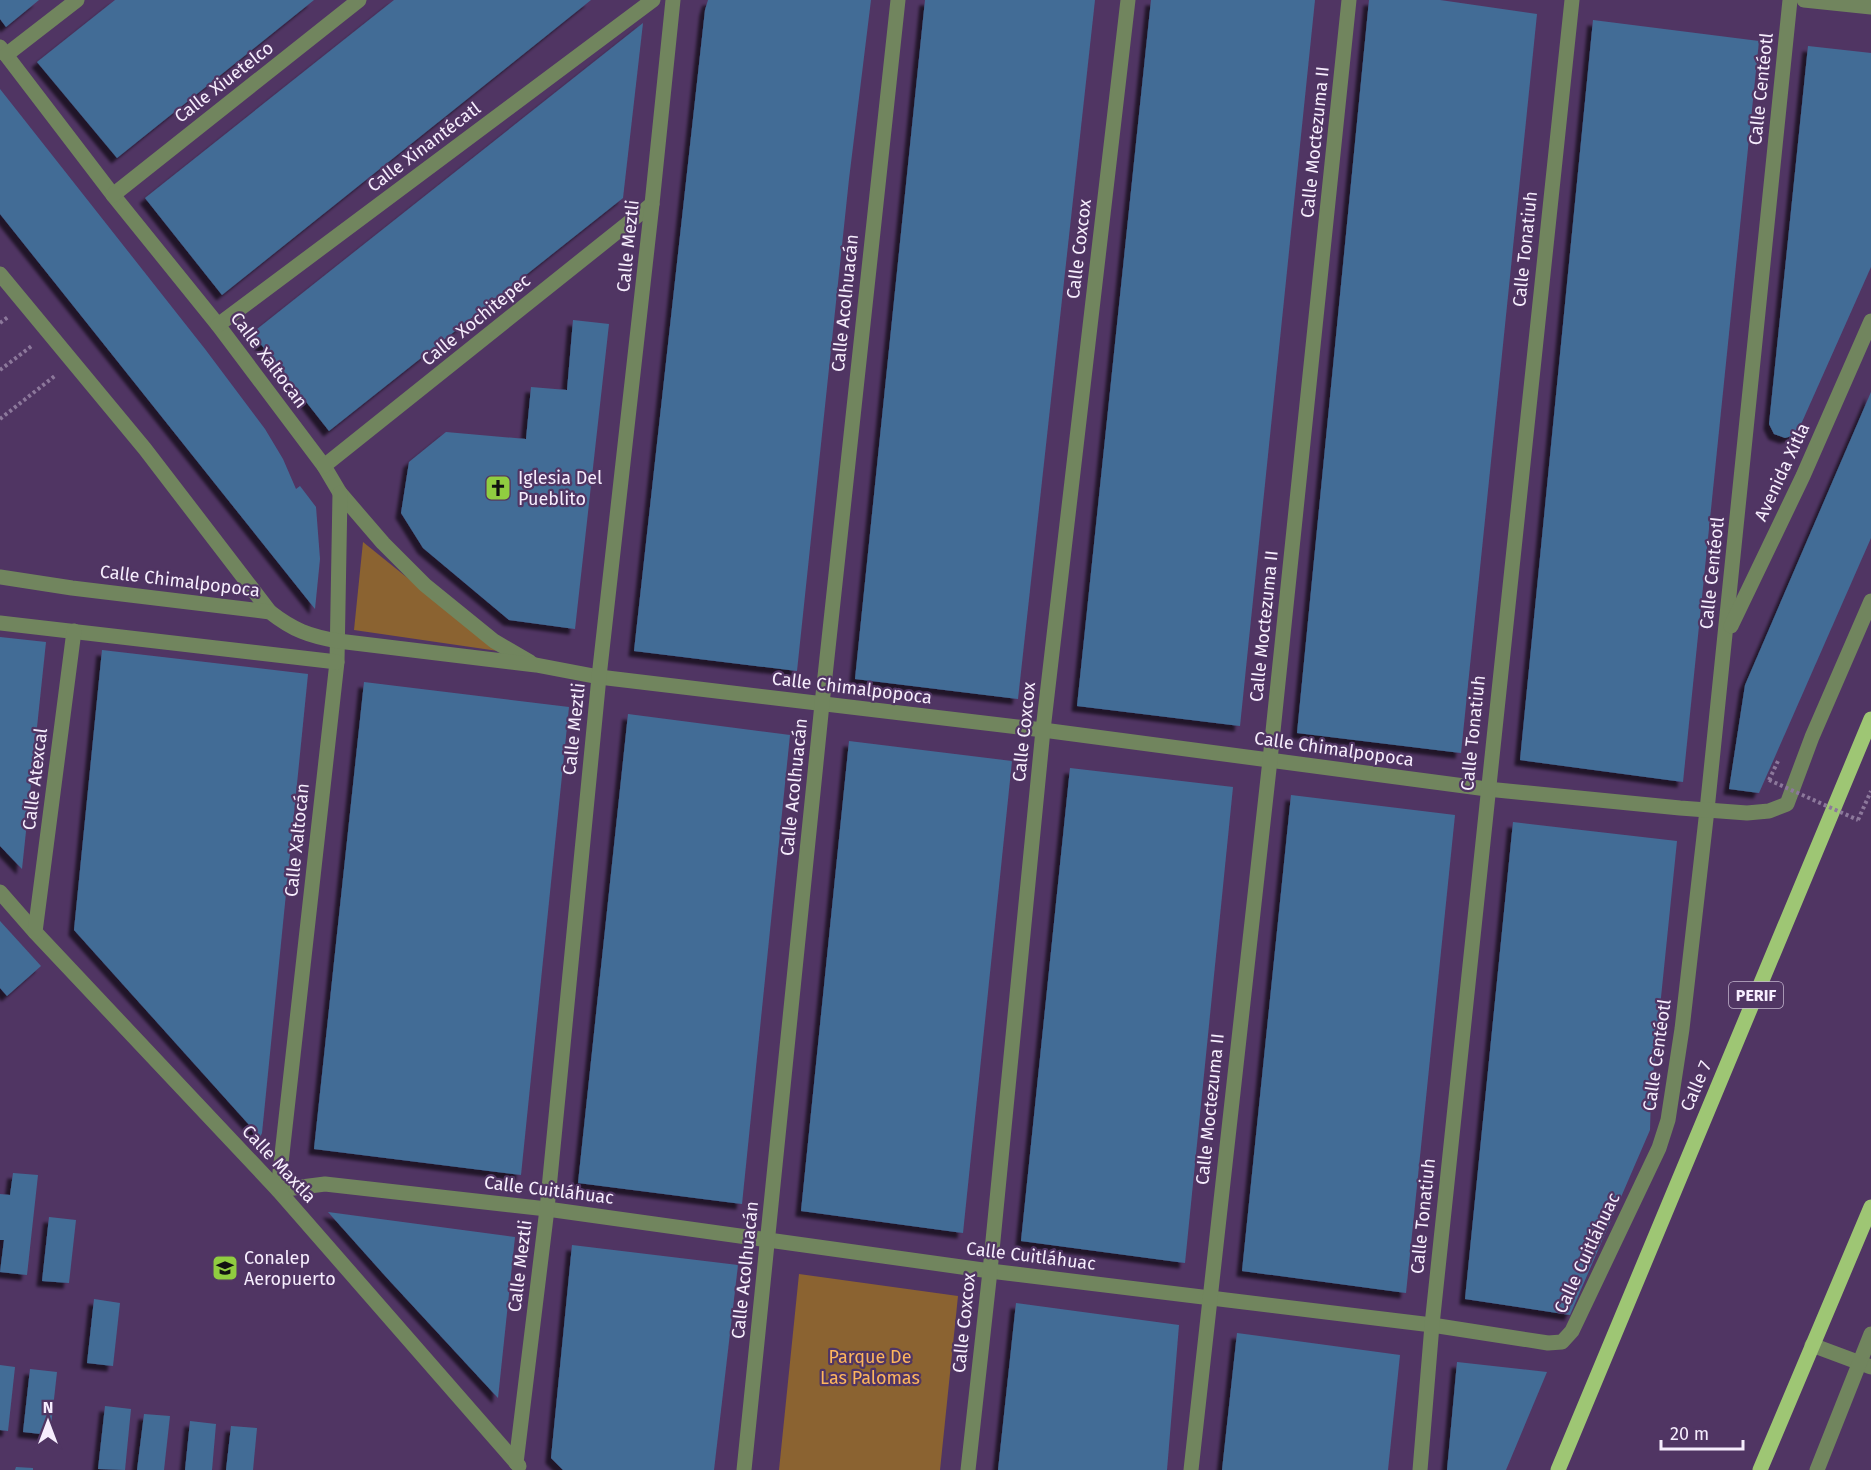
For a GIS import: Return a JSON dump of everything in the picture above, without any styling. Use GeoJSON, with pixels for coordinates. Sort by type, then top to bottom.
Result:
{"type":"FeatureCollection","features":[{"type":"Feature","properties":{"kind":"main road","name":"Calle 7"},"geometry":{"type":"LineString","coordinates":[[1558,1470],[1871,719]]}},
{"type":"Feature","properties":{"kind":"main road"},"geometry":{"type":"LineString","coordinates":[[1760,1470],[1871,1207]]}},
{"type":"Feature","properties":{"kind":"street"},"geometry":{"type":"LineString","coordinates":[[3,51],[77,0]]}},
{"type":"Feature","properties":{"kind":"street","name":"Calle Xiuetelco"},"geometry":{"type":"LineString","coordinates":[[113,195],[359,0]]}},
{"type":"Feature","properties":{"kind":"street","name":"Calle Xinantécatl"},"geometry":{"type":"LineString","coordinates":[[218,325],[653,0]]}},
{"type":"Feature","properties":{"kind":"street","name":"Calle Meztli"},"geometry":{"type":"LineString","coordinates":[[519,1466],[547,1209],[599,677],[673,0]]}},
{"type":"Feature","properties":{"kind":"street","name":"Calle Acolhuacán"},"geometry":{"type":"LineString","coordinates":[[744,1470],[822,704],[898,0]]}},
{"type":"Feature","properties":{"kind":"street","name":"Calle Coxcox"},"geometry":{"type":"LineString","coordinates":[[968,1470],[990,1271],[1043,730],[1128,0]]}},
{"type":"Feature","properties":{"kind":"street","name":"Calle Moctezuma II"},"geometry":{"type":"LineString","coordinates":[[1191,1470],[1270,760],[1349,0]]}},
{"type":"Feature","properties":{"kind":"street","name":"Calle Tonatiuh"},"geometry":{"type":"LineString","coordinates":[[1420,1470],[1432,1325],[1487,789],[1572,0]]}},
{"type":"Feature","properties":{"kind":"street","name":"Calle Centéotl"},"geometry":{"type":"LineString","coordinates":[[1659,1148],[1668,1120],[1682,1029],[1707,810],[1790,0]]}},
{"type":"Feature","properties":{"kind":"street"},"geometry":{"type":"LineString","coordinates":[[1804,0],[1871,7]]}},
{"type":"Feature","properties":{"kind":"street","name":"Calle Xaltocan"},"geometry":{"type":"LineString","coordinates":[[3,51],[113,195],[218,325],[324,466],[340,493],[383,543],[425,585],[494,641],[536,665]]}},
{"type":"Feature","properties":{"kind":"street","name":"Calle Xochitepec"},"geometry":{"type":"LineString","coordinates":[[324,466],[652,204]]}},
{"type":"Feature","properties":{"kind":"street"},"geometry":{"type":"LineString","coordinates":[[0,274],[145,449],[270,612]]}},
{"type":"Feature","properties":{"kind":"street","name":"Avenida Xitla"},"geometry":{"type":"LineString","coordinates":[[1725,637],[1803,476],[1871,321]]}},
{"type":"Feature","properties":{"kind":"street","name":"Calle Xaltocán"},"geometry":{"type":"LineString","coordinates":[[278,1191],[337,662],[340,493]]}},
{"type":"Feature","properties":{"kind":"street","name":"Calle Chimalpopoca"},"geometry":{"type":"LineString","coordinates":[[0,576],[72,588],[270,612],[288,626],[302,633],[338,641],[536,665],[599,677],[1043,730],[1487,789],[1747,813],[1769,811],[1787,804],[1812,737],[1871,602]]}},
{"type":"Feature","properties":{"kind":"street"},"geometry":{"type":"LineString","coordinates":[[0,623],[337,662]]}},
{"type":"Feature","properties":{"kind":"street","name":"Calle Atexcal"},"geometry":{"type":"LineString","coordinates":[[35,932],[74,631]]}},
{"type":"Feature","properties":{"kind":"street","name":"Calle Maxtla"},"geometry":{"type":"LineString","coordinates":[[0,892],[278,1191],[519,1466]]}},
{"type":"Feature","properties":{"kind":"street","name":"Calle Cuitláhuac"},"geometry":{"type":"LineString","coordinates":[[278,1191],[325,1184],[547,1209],[990,1271],[1432,1325],[1548,1343],[1562,1342],[1572,1331],[1659,1148]]}},
{"type":"Feature","properties":{"kind":"street"},"geometry":{"type":"LineString","coordinates":[[1817,1470],[1865,1365],[1871,1334]]}},
{"type":"Feature","properties":{"kind":"street"},"geometry":{"type":"LineString","coordinates":[[1812,1345],[1865,1365]]}},
{"type":"Feature","properties":{"kind":"path"},"geometry":{"type":"LineString","coordinates":[[0,370],[35,343]]}},
{"type":"Feature","properties":{"kind":"path"},"geometry":{"type":"LineString","coordinates":[[0,419],[58,374]]}},
{"type":"Feature","properties":{"kind":"path"},"geometry":{"type":"LineString","coordinates":[[1781,754],[1769,780],[1858,820],[1871,791]]}},
{"type":"Feature","properties":{"kind":"green space"},"geometry":{"type":"Polygon","coordinates":[[[363,542],[498,651],[354,630],[363,542]]]}},
{"type":"Feature","properties":{"kind":"green space","name":"Parque De Las Palomas"},"geometry":{"type":"Polygon","coordinates":[[[799,1274],[958,1296],[940,1470],[779,1470],[799,1274]]]}},
{"type":"Feature","properties":{"kind":"building"},"geometry":{"type":"Polygon","coordinates":[[[0,0],[39,0],[6,27],[0,19],[0,0]]]}},
{"type":"Feature","properties":{"kind":"building"},"geometry":{"type":"Polygon","coordinates":[[[115,0],[314,0],[117,158],[37,62],[115,0]]]}},
{"type":"Feature","properties":{"kind":"building"},"geometry":{"type":"Polygon","coordinates":[[[394,0],[591,0],[222,295],[145,198],[394,0]]]}},
{"type":"Feature","properties":{"kind":"building"},"geometry":{"type":"Polygon","coordinates":[[[708,0],[871,0],[849,179],[797,671],[634,651],[705,10],[708,0]]]}},
{"type":"Feature","properties":{"kind":"building"},"geometry":{"type":"Polygon","coordinates":[[[925,0],[1095,0],[1018,699],[855,679],[925,0]]]}},
{"type":"Feature","properties":{"kind":"building"},"geometry":{"type":"Polygon","coordinates":[[[1151,0],[1315,0],[1240,726],[1077,706],[1151,0]]]}},
{"type":"Feature","properties":{"kind":"building"},"geometry":{"type":"Polygon","coordinates":[[[1369,0],[1440,0],[1537,14],[1461,753],[1297,733],[1369,0]]]}},
{"type":"Feature","properties":{"kind":"building"},"geometry":{"type":"Polygon","coordinates":[[[1593,20],[1759,41],[1683,782],[1520,760],[1593,20]]]}},
{"type":"Feature","properties":{"kind":"building"},"geometry":{"type":"Polygon","coordinates":[[[643,23],[623,198],[329,431],[252,333],[643,23]]]}},
{"type":"Feature","properties":{"kind":"building"},"geometry":{"type":"Polygon","coordinates":[[[1808,46],[1871,53],[1871,267],[1798,431],[1785,438],[1774,434],[1769,424],[1808,46]]]}},
{"type":"Feature","properties":{"kind":"building"},"geometry":{"type":"Polygon","coordinates":[[[0,89],[205,349],[265,429],[283,459],[296,489],[300,486],[316,507],[320,559],[315,609],[0,214],[0,89]]]}},
{"type":"Feature","properties":{"kind":"building","name":"Iglesia Del Pueblito"},"geometry":{"type":"Polygon","coordinates":[[[573,320],[609,324],[575,629],[509,620],[423,548],[401,513],[409,462],[446,432],[526,439],[531,387],[567,390],[573,320]]]}},
{"type":"Feature","properties":{"kind":"building"},"geometry":{"type":"Polygon","coordinates":[[[1871,392],[1871,538],[1759,793],[1729,789],[1745,685],[1871,392]]]}},
{"type":"Feature","properties":{"kind":"building"},"geometry":{"type":"Polygon","coordinates":[[[0,637],[46,642],[22,869],[0,846],[0,637]]]}},
{"type":"Feature","properties":{"kind":"building"},"geometry":{"type":"Polygon","coordinates":[[[102,650],[308,674],[260,1137],[74,930],[102,650]]]}},
{"type":"Feature","properties":{"kind":"building"},"geometry":{"type":"Polygon","coordinates":[[[364,682],[569,707],[521,1175],[314,1149],[364,682]]]}},
{"type":"Feature","properties":{"kind":"building"},"geometry":{"type":"Polygon","coordinates":[[[628,714],[790,735],[742,1204],[578,1183],[628,714]]]}},
{"type":"Feature","properties":{"kind":"building"},"geometry":{"type":"Polygon","coordinates":[[[849,741],[1012,761],[963,1233],[801,1211],[849,741]]]}},
{"type":"Feature","properties":{"kind":"building"},"geometry":{"type":"Polygon","coordinates":[[[1070,768],[1233,787],[1185,1263],[1021,1241],[1070,768]]]}},
{"type":"Feature","properties":{"kind":"building"},"geometry":{"type":"Polygon","coordinates":[[[1291,795],[1455,815],[1406,1293],[1242,1271],[1291,795]]]}},
{"type":"Feature","properties":{"kind":"building"},"geometry":{"type":"Polygon","coordinates":[[[1513,822],[1677,841],[1651,1095],[1650,1130],[1570,1315],[1465,1299],[1513,822]]]}},
{"type":"Feature","properties":{"kind":"building"},"geometry":{"type":"Polygon","coordinates":[[[0,921],[41,966],[7,996],[0,988],[0,921]]]}},
{"type":"Feature","properties":{"kind":"building"},"geometry":{"type":"Polygon","coordinates":[[[13,1173],[38,1175],[27,1275],[0,1272],[4,1240],[0,1240],[0,1194],[10,1195],[13,1173]]]}},
{"type":"Feature","properties":{"kind":"building"},"geometry":{"type":"Polygon","coordinates":[[[328,1212],[515,1237],[498,1398],[387,1278],[328,1212]]]}},
{"type":"Feature","properties":{"kind":"building"},"geometry":{"type":"Polygon","coordinates":[[[49,1217],[76,1220],[69,1283],[42,1281],[49,1217]]]}},
{"type":"Feature","properties":{"kind":"building"},"geometry":{"type":"Polygon","coordinates":[[[572,1245],[738,1265],[714,1470],[563,1470],[551,1458],[572,1245]]]}},
{"type":"Feature","properties":{"kind":"building"},"geometry":{"type":"Polygon","coordinates":[[[94,1299],[120,1303],[113,1366],[87,1363],[94,1299]]]}},
{"type":"Feature","properties":{"kind":"building"},"geometry":{"type":"Polygon","coordinates":[[[1016,1303],[1179,1325],[1167,1470],[998,1470],[1016,1303]]]}},
{"type":"Feature","properties":{"kind":"building"},"geometry":{"type":"Polygon","coordinates":[[[1237,1333],[1400,1355],[1388,1470],[1222,1470],[1237,1333]]]}},
{"type":"Feature","properties":{"kind":"building"},"geometry":{"type":"Polygon","coordinates":[[[1457,1362],[1547,1372],[1506,1470],[1447,1470],[1457,1362]]]}},
{"type":"Feature","properties":{"kind":"building"},"geometry":{"type":"Polygon","coordinates":[[[0,1365],[15,1367],[8,1431],[0,1430],[0,1365]]]}},
{"type":"Feature","properties":{"kind":"building"},"geometry":{"type":"Polygon","coordinates":[[[30,1369],[57,1372],[50,1435],[23,1432],[30,1369]]]}},
{"type":"Feature","properties":{"kind":"building"},"geometry":{"type":"Polygon","coordinates":[[[105,1406],[131,1409],[125,1470],[98,1469],[105,1406]]]}},
{"type":"Feature","properties":{"kind":"building"},"geometry":{"type":"Polygon","coordinates":[[[144,1414],[170,1416],[164,1470],[137,1470],[144,1414]]]}},
{"type":"Feature","properties":{"kind":"building"},"geometry":{"type":"Polygon","coordinates":[[[190,1421],[216,1424],[212,1470],[185,1470],[190,1421]]]}},
{"type":"Feature","properties":{"kind":"building"},"geometry":{"type":"Polygon","coordinates":[[[231,1426],[257,1428],[253,1470],[226,1470],[231,1426]]]}},
{"type":"Feature","properties":{"kind":"building"},"geometry":{"type":"Polygon","coordinates":[[[16,1467],[33,1468],[33,1470],[15,1470],[16,1467]]]}},
{"type":"Feature","properties":{"kind":"place","name":"Iglesia Del Pueblito"},"geometry":{"type":"Point","coordinates":[498,488]}},
{"type":"Feature","properties":{"kind":"place","name":"Conalep Aeropuerto"},"geometry":{"type":"Point","coordinates":[225,1268]}}]}
